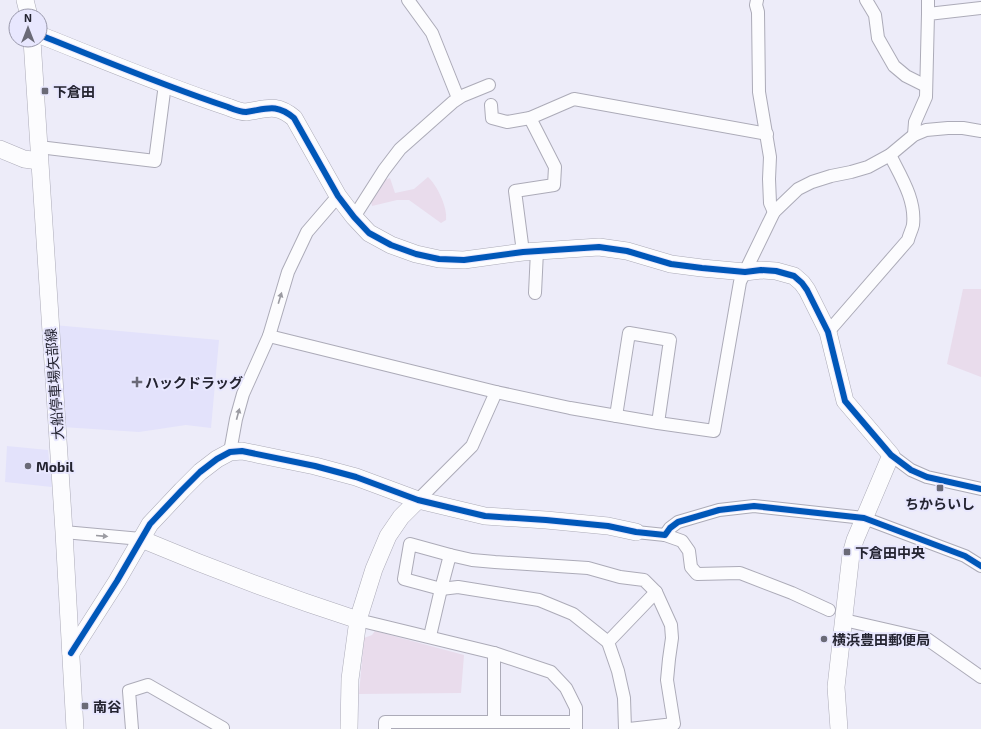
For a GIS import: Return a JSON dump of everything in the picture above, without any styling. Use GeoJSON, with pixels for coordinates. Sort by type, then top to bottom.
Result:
{"type":"FeatureCollection","features":[{"type":"Feature","properties":{"kind":"street"},"geometry":{"type":"LineString","coordinates":[[408,0],[432,32],[458,98]]}},
{"type":"Feature","properties":{"kind":"street"},"geometry":{"type":"LineString","coordinates":[[757,0],[759,92],[770,157],[770,203],[774,212]]}},
{"type":"Feature","properties":{"kind":"street"},"geometry":{"type":"LineString","coordinates":[[866,0],[875,15],[878,38],[894,66],[906,76],[926,86]]}},
{"type":"Feature","properties":{"kind":"street"},"geometry":{"type":"LineString","coordinates":[[914,135],[916,122],[926,97],[928,0]]}},
{"type":"Feature","properties":{"kind":"street"},"geometry":{"type":"LineString","coordinates":[[928,14],[981,8]]}},
{"type":"Feature","properties":{"kind":"street"},"geometry":{"type":"LineString","coordinates":[[48,38],[165,84],[244,112],[274,107],[286,111],[294,118],[338,196],[354,217],[369,233],[392,245],[416,254],[439,259],[464,260],[530,251],[599,247],[627,251],[671,264],[745,272],[761,270],[776,271],[794,276],[807,290],[828,332],[845,401],[891,455],[911,470],[927,477],[981,489]]}},
{"type":"Feature","properties":{"kind":"street","name":"大船停車場矢部線"},"geometry":{"type":"LineString","coordinates":[[32,48],[64,532],[75,729]]}},
{"type":"Feature","properties":{"kind":"street"},"geometry":{"type":"LineString","coordinates":[[0,149],[24,159],[39,154],[155,160],[165,84]]}},
{"type":"Feature","properties":{"kind":"street"},"geometry":{"type":"LineString","coordinates":[[354,217],[384,170],[400,149],[458,98],[489,84]]}},
{"type":"Feature","properties":{"kind":"street"},"geometry":{"type":"LineString","coordinates":[[491,105],[492,118],[506,122],[530,118],[574,99],[767,134]]}},
{"type":"Feature","properties":{"kind":"street"},"geometry":{"type":"LineString","coordinates":[[530,118],[555,167],[554,185],[515,191],[530,251],[535,294]]}},
{"type":"Feature","properties":{"kind":"street"},"geometry":{"type":"LineString","coordinates":[[269,336],[496,392],[570,408],[714,431],[740,282],[774,212],[798,189],[812,182],[831,176],[868,167],[890,155],[914,135],[926,130],[963,128],[981,131]]}},
{"type":"Feature","properties":{"kind":"street"},"geometry":{"type":"LineString","coordinates":[[828,332],[908,240],[913,226],[913,206],[904,183],[890,155]]}},
{"type":"Feature","properties":{"kind":"street"},"geometry":{"type":"LineString","coordinates":[[230,452],[236,419],[243,394],[269,336],[288,272],[308,232],[338,196]]}},
{"type":"Feature","properties":{"kind":"street"},"geometry":{"type":"LineString","coordinates":[[616,416],[629,333],[670,340],[658,423]]}},
{"type":"Feature","properties":{"kind":"street"},"geometry":{"type":"LineString","coordinates":[[349,729],[350,679],[358,620],[374,569],[388,536],[401,517],[472,446],[496,392]]}},
{"type":"Feature","properties":{"kind":"street"},"geometry":{"type":"LineString","coordinates":[[71,653],[117,581],[150,524],[200,472],[217,458],[230,452],[242,451],[315,466],[356,477],[418,500],[485,516],[608,526],[636,532],[665,535],[682,541],[689,551],[691,567],[697,574],[740,573],[792,593],[829,610]]}},
{"type":"Feature","properties":{"kind":"street"},"geometry":{"type":"LineString","coordinates":[[839,729],[836,687],[851,554],[854,540],[891,455]]}},
{"type":"Feature","properties":{"kind":"street"},"geometry":{"type":"LineString","coordinates":[[665,535],[670,528],[678,522],[719,510],[754,506],[864,518],[965,556],[981,566]]}},
{"type":"Feature","properties":{"kind":"street"},"geometry":{"type":"LineString","coordinates":[[64,532],[141,539],[206,566],[306,603],[358,620],[430,636],[494,653],[551,672],[566,688],[576,708],[576,726],[494,722],[385,722],[385,729]]}},
{"type":"Feature","properties":{"kind":"street"},"geometry":{"type":"LineString","coordinates":[[625,729],[624,698],[618,671],[608,642],[574,614],[538,600],[458,588],[441,589],[404,579],[410,544],[472,560],[588,568],[620,577],[644,580],[656,592],[671,625],[672,638],[668,659],[667,680],[674,727],[629,729]]}},
{"type":"Feature","properties":{"kind":"street"},"geometry":{"type":"LineString","coordinates":[[430,636],[450,555]]}},
{"type":"Feature","properties":{"kind":"street"},"geometry":{"type":"LineString","coordinates":[[608,642],[656,592]]}},
{"type":"Feature","properties":{"kind":"street"},"geometry":{"type":"LineString","coordinates":[[844,620],[926,639],[981,677]]}},
{"type":"Feature","properties":{"kind":"street"},"geometry":{"type":"LineString","coordinates":[[494,653],[494,722]]}},
{"type":"Feature","properties":{"kind":"street"},"geometry":{"type":"LineString","coordinates":[[132,729],[129,691],[148,685],[223,729]]}},
{"type":"Feature","properties":{"kind":"shaded area"},"geometry":{"type":"Polygon","coordinates":[[[428,177],[444,203],[446,220],[441,223],[409,200],[397,200],[372,206],[371,202],[384,180],[390,178],[395,193],[414,189],[428,177]]]}},
{"type":"Feature","properties":{"kind":"shaded area"},"geometry":{"type":"Polygon","coordinates":[[[963,289],[981,289],[981,377],[947,364],[963,289]]]}},
{"type":"Feature","properties":{"kind":"shaded area","name":"ハックドラッグ"},"geometry":{"type":"Polygon","coordinates":[[[54,325],[219,340],[211,428],[186,425],[139,432],[62,427],[54,325]]]}},
{"type":"Feature","properties":{"kind":"shaded area","name":"Mobil"},"geometry":{"type":"Polygon","coordinates":[[[7,446],[48,450],[52,487],[5,482],[7,446]]]}},
{"type":"Feature","properties":{"kind":"shaded area"},"geometry":{"type":"Polygon","coordinates":[[[375,631],[464,655],[461,693],[359,694],[364,638],[372,635],[375,631]]]}},
{"type":"Feature","properties":{"kind":"cycle path"},"geometry":{"type":"LineString","coordinates":[[48,38],[157,82],[241,112],[271,108],[288,113],[294,118],[338,196],[354,217],[369,233],[391,245],[416,254],[439,259],[464,260],[523,252],[599,247],[627,251],[671,264],[745,272],[761,270],[776,271],[794,276],[807,290],[828,332],[845,401],[891,455],[911,470],[927,477],[981,489]]}},
{"type":"Feature","properties":{"kind":"cycle path"},"geometry":{"type":"LineString","coordinates":[[71,653],[117,581],[150,524],[200,472],[217,459],[230,452],[242,451],[315,466],[356,477],[418,500],[485,516],[608,526],[636,532],[665,535],[670,528],[678,522],[719,510],[754,506],[864,518],[965,556],[981,566]]}},
{"type":"Feature","properties":{"kind":"place","name":"下倉田"},"geometry":{"type":"Point","coordinates":[45,91]}},
{"type":"Feature","properties":{"kind":"place","name":"ハックドラッグ"},"geometry":{"type":"Point","coordinates":[137,382]}},
{"type":"Feature","properties":{"kind":"place","name":"Mobil"},"geometry":{"type":"Point","coordinates":[28,466]}},
{"type":"Feature","properties":{"kind":"place","name":"ちからいし"},"geometry":{"type":"Point","coordinates":[940,488]}},
{"type":"Feature","properties":{"kind":"place","name":"下倉田中央"},"geometry":{"type":"Point","coordinates":[847,552]}},
{"type":"Feature","properties":{"kind":"place","name":"横浜豊田郵便局"},"geometry":{"type":"Point","coordinates":[824,639]}},
{"type":"Feature","properties":{"kind":"place","name":"南谷"},"geometry":{"type":"Point","coordinates":[85,706]}}]}
